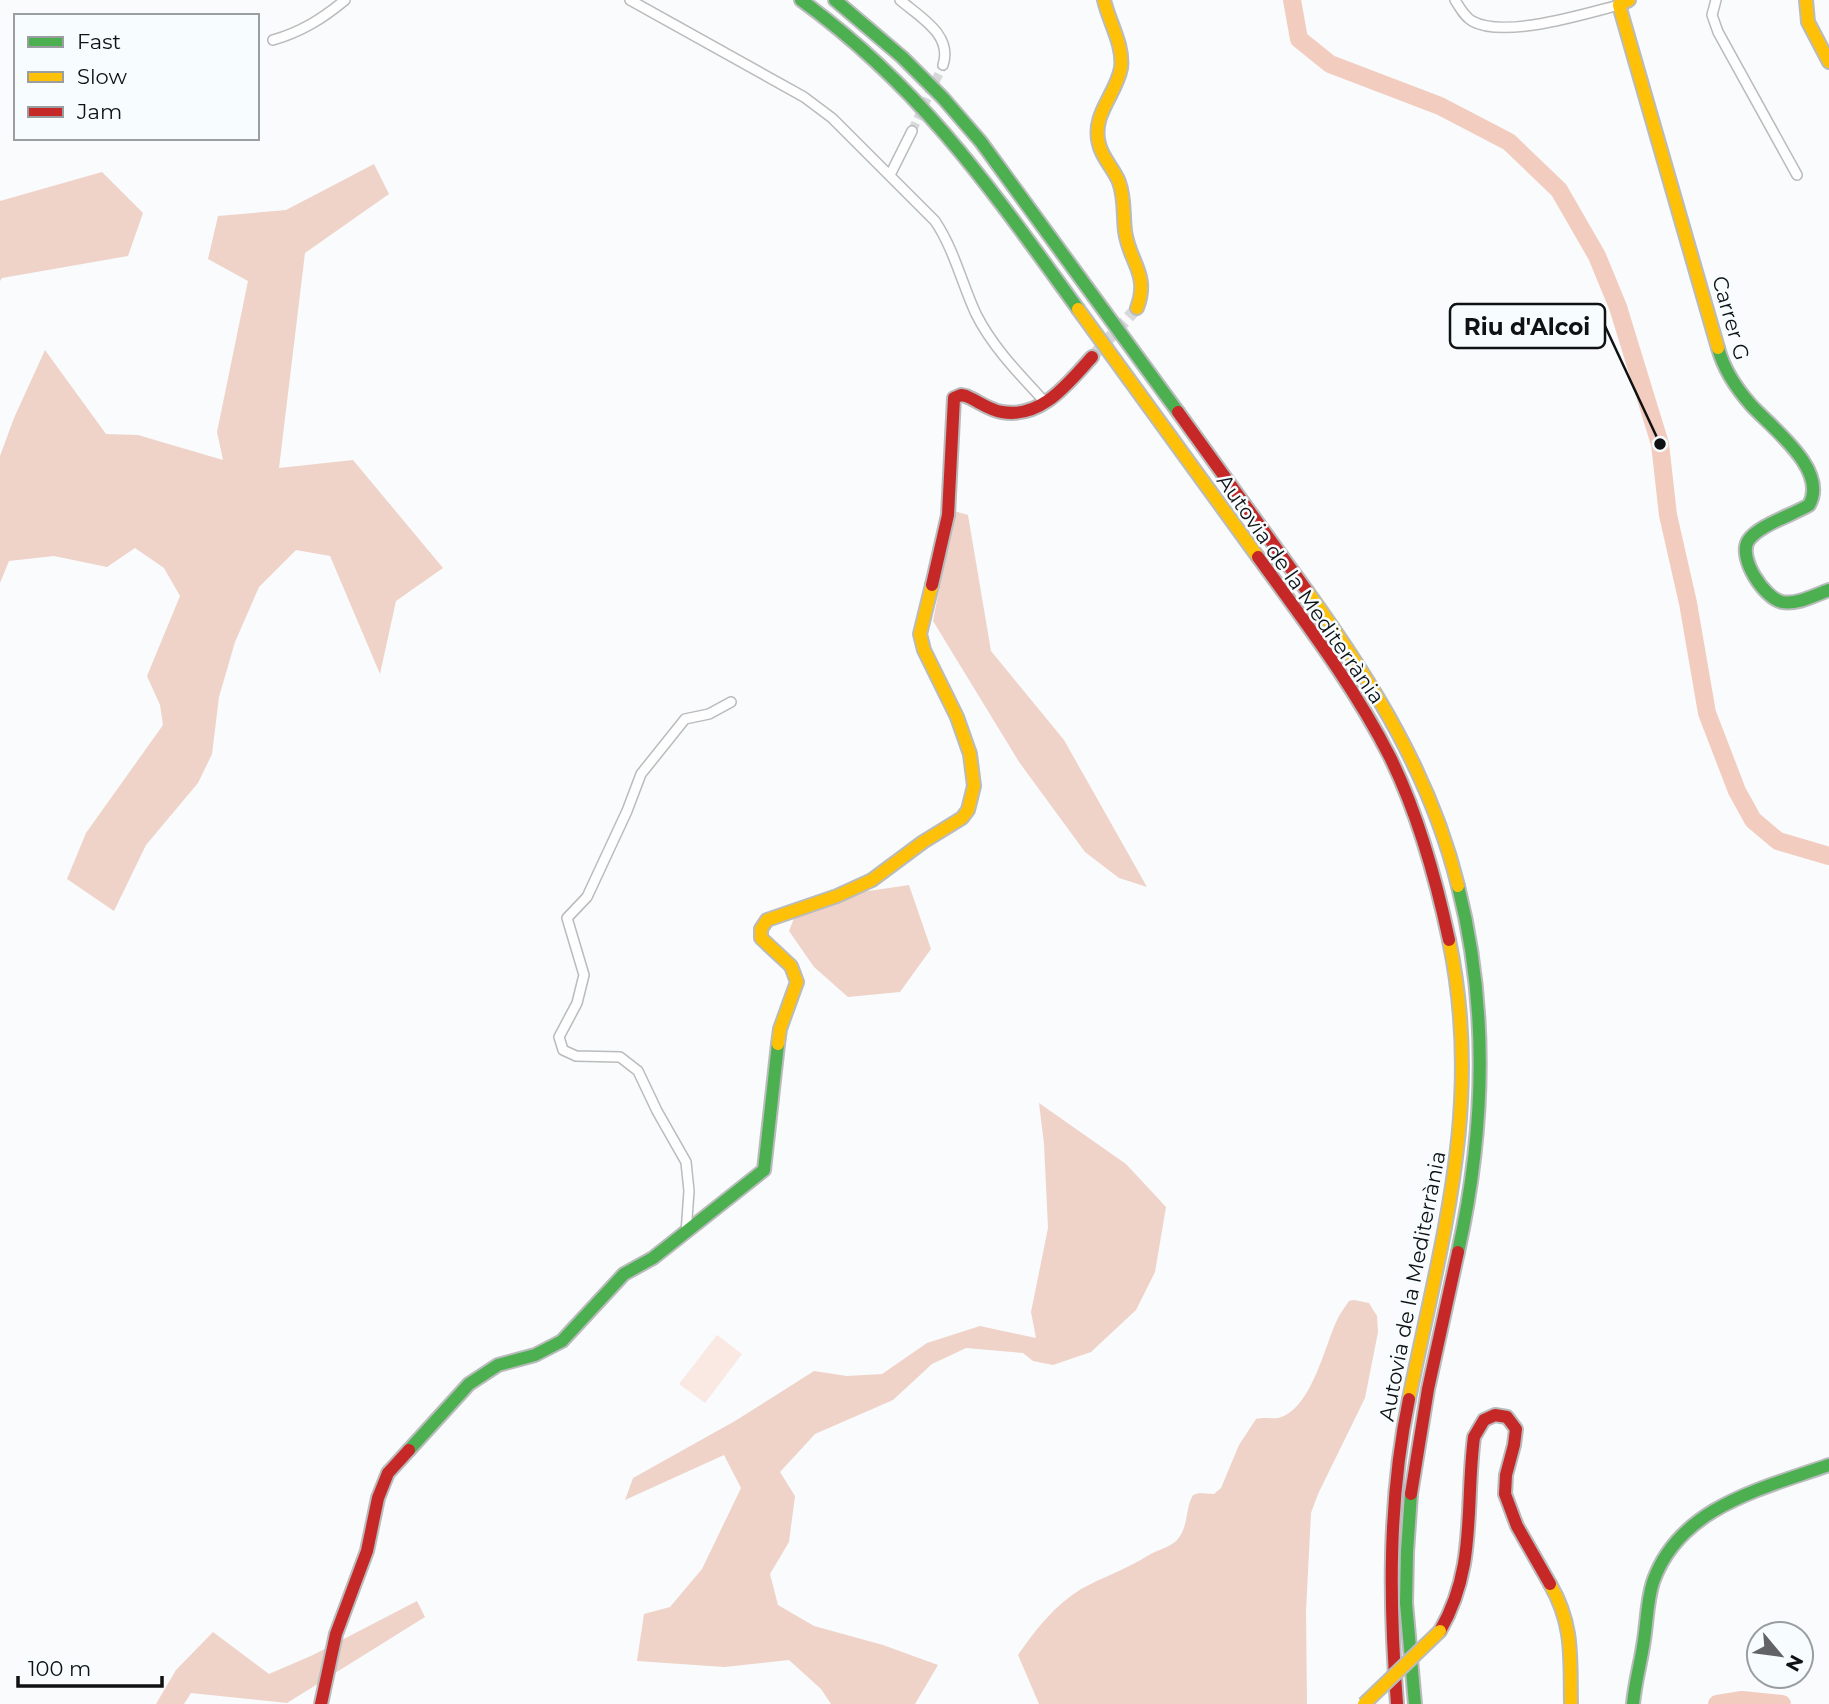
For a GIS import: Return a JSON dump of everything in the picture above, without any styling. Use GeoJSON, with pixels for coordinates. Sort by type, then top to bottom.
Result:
{"type":"FeatureCollection","features":[{"type":"Feature","properties":{"kind":"main road","name":"Autovia de la Mediterrània"},"geometry":{"type":"LineString","coordinates":[[801,0],[888,69],[923,105],[970,161],[1330,657],[1375,729],[1402,784],[1434,873],[1454,963],[1462,1029],[1463,1081],[1458,1157],[1409,1398],[1392,1511],[1390,1604],[1397,1704]]}},
{"type":"Feature","properties":{"kind":"main road","name":"Autovia de la Mediterrània"},"geometry":{"type":"LineString","coordinates":[[835,0],[907,60],[988,151],[1347,646],[1398,730],[1440,826],[1455,877],[1471,961],[1479,1046],[1479,1110],[1472,1177],[1422,1424],[1411,1499],[1407,1625],[1415,1704]]}},
{"type":"Feature","properties":{"kind":"main road"},"geometry":{"type":"LineString","coordinates":[[1104,0],[1122,61],[1119,74],[1098,119],[1097,137],[1120,185],[1127,240],[1141,272],[1141,297],[1137,308]]}},
{"type":"Feature","properties":{"kind":"main road"},"geometry":{"type":"LineString","coordinates":[[1806,0],[1808,22],[1829,62]]}},
{"type":"Feature","properties":{"kind":"main road","name":"Carrer G"},"geometry":{"type":"LineString","coordinates":[[1624,3],[1721,360],[1742,395],[1809,467],[1816,485],[1814,497],[1808,505],[1752,536],[1745,549],[1747,560],[1768,596],[1779,601],[1798,601],[1829,590]]}},
{"type":"Feature","properties":{"kind":"main road"},"geometry":{"type":"LineString","coordinates":[[321,1704],[336,1634],[371,1539],[378,1498],[388,1473],[469,1384],[498,1364],[535,1355],[562,1341],[624,1274],[653,1258],[686,1233],[757,1178],[766,1165],[767,1130],[780,1029],[797,982],[791,966],[761,938],[764,923],[773,917],[837,896],[872,880],[923,842],[962,818],[968,810],[974,786],[970,754],[954,710],[924,650],[920,634],[948,515],[954,398],[961,395],[1001,412],[1030,411],[1046,403],[1092,357]]}},
{"type":"Feature","properties":{"kind":"main road"},"geometry":{"type":"LineString","coordinates":[[1364,1704],[1440,1631],[1457,1602],[1464,1577],[1474,1437],[1481,1421],[1487,1416],[1502,1416],[1514,1424],[1517,1430],[1504,1478],[1507,1501],[1566,1618],[1572,1651],[1571,1704]]}},
{"type":"Feature","properties":{"kind":"main road"},"geometry":{"type":"LineString","coordinates":[[1633,1704],[1652,1585],[1660,1563],[1679,1536],[1704,1514],[1723,1504],[1829,1465]]}},
{"type":"Feature","properties":{"kind":"street"},"geometry":{"type":"LineString","coordinates":[[272,40],[305,29],[324,18],[345,0]]}},
{"type":"Feature","properties":{"kind":"street"},"geometry":{"type":"LineString","coordinates":[[630,0],[804,97],[832,118],[930,214],[941,229],[983,327],[1008,362],[1046,403]]}},
{"type":"Feature","properties":{"kind":"street"},"geometry":{"type":"LineString","coordinates":[[900,0],[941,37],[946,53],[943,65]]}},
{"type":"Feature","properties":{"kind":"street"},"geometry":{"type":"LineString","coordinates":[[1455,0],[1471,21],[1484,25],[1518,27],[1624,3]]}},
{"type":"Feature","properties":{"kind":"street"},"geometry":{"type":"LineString","coordinates":[[1716,0],[1712,15],[1718,32],[1797,175]]}},
{"type":"Feature","properties":{"kind":"street"},"geometry":{"type":"LineString","coordinates":[[890,175],[912,131]]}},
{"type":"Feature","properties":{"kind":"street"},"geometry":{"type":"LineString","coordinates":[[686,1233],[684,1228],[689,1191],[686,1162],[638,1071],[620,1057],[576,1056],[563,1050],[559,1037],[577,1003],[584,975],[567,918],[587,897],[642,774],[685,719],[709,714],[732,702]]}},
{"type":"Feature","properties":{"kind":"shaded area"},"geometry":{"type":"Polygon","coordinates":[[[374,164],[389,194],[305,253],[279,468],[353,460],[443,568],[396,601],[380,674],[330,556],[296,550],[259,587],[235,642],[219,697],[212,754],[198,783],[146,845],[114,911],[67,879],[86,833],[163,725],[160,705],[147,676],[180,596],[164,568],[135,548],[107,567],[54,556],[9,561],[0,583],[0,456],[45,350],[106,434],[138,435],[223,460],[217,432],[248,281],[208,259],[218,216],[286,210],[374,164]]]}},
{"type":"Feature","properties":{"kind":"shaded area"},"geometry":{"type":"Polygon","coordinates":[[[102,172],[143,213],[128,256],[2,278],[0,281],[0,201],[102,172]]]}},
{"type":"Feature","properties":{"kind":"shaded area"},"geometry":{"type":"Polygon","coordinates":[[[954,511],[968,515],[991,651],[1064,740],[1147,887],[1119,878],[1085,852],[1019,762],[933,621],[954,511]]]}},
{"type":"Feature","properties":{"kind":"shaded area"},"geometry":{"type":"Polygon","coordinates":[[[909,885],[931,949],[900,992],[848,997],[814,967],[789,931],[801,901],[909,885]]]}},
{"type":"Feature","properties":{"kind":"shaded area"},"geometry":{"type":"Polygon","coordinates":[[[1039,1103],[1126,1164],[1166,1207],[1155,1272],[1136,1310],[1091,1352],[1053,1365],[1033,1361],[1023,1353],[966,1348],[932,1364],[893,1400],[815,1434],[780,1472],[795,1496],[789,1542],[770,1574],[778,1605],[814,1626],[883,1645],[938,1665],[915,1704],[831,1704],[821,1689],[789,1660],[724,1667],[637,1661],[644,1614],[670,1607],[702,1569],[741,1488],[724,1455],[625,1500],[633,1478],[735,1421],[814,1371],[847,1376],[882,1374],[927,1343],[980,1326],[1036,1338],[1031,1312],[1048,1228],[1039,1103]]]}},
{"type":"Feature","properties":{"kind":"shaded area"},"geometry":{"type":"Polygon","coordinates":[[[1349,1301],[1369,1303],[1377,1316],[1378,1332],[1365,1398],[1311,1513],[1306,1611],[1307,1704],[1039,1704],[1018,1655],[1031,1636],[1054,1610],[1081,1589],[1168,1547],[1177,1540],[1193,1495],[1214,1494],[1221,1488],[1239,1445],[1256,1419],[1278,1418],[1290,1413],[1308,1391],[1338,1317],[1349,1301]]]}},
{"type":"Feature","properties":{"kind":"shaded area"},"geometry":{"type":"Polygon","coordinates":[[[717,1335],[742,1354],[705,1403],[679,1384],[717,1335]]]}},
{"type":"Feature","properties":{"kind":"shaded area"},"geometry":{"type":"Polygon","coordinates":[[[417,1601],[425,1617],[287,1703],[191,1693],[184,1704],[156,1704],[176,1670],[213,1632],[269,1674],[313,1655],[417,1601]]]}},
{"type":"Feature","properties":{"kind":"waterway"},"geometry":{"type":"LineString","coordinates":[[1292,0],[1299,39],[1330,64],[1440,106],[1509,142],[1559,190],[1597,256],[1618,307],[1660,444],[1668,515],[1688,603],[1707,713],[1737,791],[1753,820],[1778,841],[1829,856]]}},
{"type":"Feature","properties":{"kind":"waterway"},"geometry":{"type":"LineString","coordinates":[[1717,1704],[1742,1700],[1782,1704]]}},
{"type":"Feature","properties":{"kind":"tunnel"},"geometry":{"type":"LineString","coordinates":[[912,131],[943,65]]}},
{"type":"Feature","properties":{"kind":"tunnel"},"geometry":{"type":"LineString","coordinates":[[1092,357],[1137,308]]}},
{"type":"Feature","properties":{"kind":"traffic: fast"},"geometry":{"type":"LineString","coordinates":[[801,0],[844,34],[919,105],[984,182],[1078,309]]}},
{"type":"Feature","properties":{"kind":"traffic: fast"},"geometry":{"type":"LineString","coordinates":[[835,0],[902,57],[943,98],[981,142],[1178,412]]}},
{"type":"Feature","properties":{"kind":"traffic: fast"},"geometry":{"type":"LineString","coordinates":[[1718,348],[1727,371],[1740,392],[1795,450],[1811,478],[1813,492],[1809,505],[1767,525],[1748,541],[1746,548],[1750,567],[1768,593],[1782,602],[1800,601],[1829,590]]}},
{"type":"Feature","properties":{"kind":"traffic: fast"},"geometry":{"type":"LineString","coordinates":[[1458,886],[1475,978],[1480,1069],[1474,1161],[1458,1252]]}},
{"type":"Feature","properties":{"kind":"traffic: fast"},"geometry":{"type":"LineString","coordinates":[[409,1450],[469,1384],[498,1365],[535,1355],[562,1341],[624,1274],[653,1258],[764,1170],[778,1044]]}},
{"type":"Feature","properties":{"kind":"traffic: fast"},"geometry":{"type":"LineString","coordinates":[[1633,1704],[1653,1582],[1665,1556],[1682,1535],[1725,1504],[1829,1465]]}},
{"type":"Feature","properties":{"kind":"traffic: fast"},"geometry":{"type":"LineString","coordinates":[[1411,1494],[1406,1603],[1415,1704]]}},
{"type":"Feature","properties":{"kind":"traffic: slow"},"geometry":{"type":"LineString","coordinates":[[1104,0],[1118,42],[1121,68],[1101,114],[1097,134],[1105,159],[1121,188],[1127,242],[1140,277],[1137,308]]}},
{"type":"Feature","properties":{"kind":"traffic: slow"},"geometry":{"type":"LineString","coordinates":[[1629,0],[1619,5],[1718,348]]}},
{"type":"Feature","properties":{"kind":"traffic: slow"},"geometry":{"type":"LineString","coordinates":[[1806,0],[1808,22],[1829,62]]}},
{"type":"Feature","properties":{"kind":"traffic: slow"},"geometry":{"type":"LineString","coordinates":[[1078,309],[1258,557]]}},
{"type":"Feature","properties":{"kind":"traffic: slow"},"geometry":{"type":"LineString","coordinates":[[778,1044],[780,1029],[797,982],[791,966],[761,938],[761,929],[767,920],[837,896],[872,880],[923,842],[962,818],[968,810],[974,786],[970,754],[957,717],[924,650],[920,634],[932,585]]}},
{"type":"Feature","properties":{"kind":"traffic: slow"},"geometry":{"type":"LineString","coordinates":[[1307,591],[1355,660],[1416,769],[1432,806],[1458,886]]}},
{"type":"Feature","properties":{"kind":"traffic: slow"},"geometry":{"type":"LineString","coordinates":[[1409,1399],[1445,1227],[1460,1116],[1462,1059],[1459,1001],[1449,940]]}},
{"type":"Feature","properties":{"kind":"traffic: slow"},"geometry":{"type":"LineString","coordinates":[[1550,1584],[1567,1628],[1571,1704]]}},
{"type":"Feature","properties":{"kind":"traffic: slow"},"geometry":{"type":"LineString","coordinates":[[1364,1704],[1440,1631]]}},
{"type":"Feature","properties":{"kind":"traffic: jam"},"geometry":{"type":"LineString","coordinates":[[932,585],[948,515],[954,398],[966,396],[1002,412],[1030,410],[1042,405],[1064,388],[1092,357]]}},
{"type":"Feature","properties":{"kind":"traffic: jam"},"geometry":{"type":"LineString","coordinates":[[1178,412],[1307,591]]}},
{"type":"Feature","properties":{"kind":"traffic: jam"},"geometry":{"type":"LineString","coordinates":[[1258,557],[1345,680],[1390,757],[1425,847],[1449,940]]}},
{"type":"Feature","properties":{"kind":"traffic: jam"},"geometry":{"type":"LineString","coordinates":[[1411,1494],[1428,1389],[1458,1252]]}},
{"type":"Feature","properties":{"kind":"traffic: jam"},"geometry":{"type":"LineString","coordinates":[[1397,1704],[1392,1551],[1397,1475],[1409,1399]]}},
{"type":"Feature","properties":{"kind":"traffic: jam"},"geometry":{"type":"LineString","coordinates":[[1440,1631],[1452,1607],[1465,1560],[1474,1437],[1484,1420],[1495,1415],[1507,1417],[1516,1429],[1506,1475],[1505,1494],[1517,1526],[1550,1584]]}},
{"type":"Feature","properties":{"kind":"traffic: jam"},"geometry":{"type":"LineString","coordinates":[[321,1704],[336,1634],[367,1551],[378,1498],[388,1473],[409,1450]]}},
{"type":"Feature","properties":{"kind":"place","name":"Riu d'Alcoi"},"geometry":{"type":"Point","coordinates":[1660,444]}}]}
